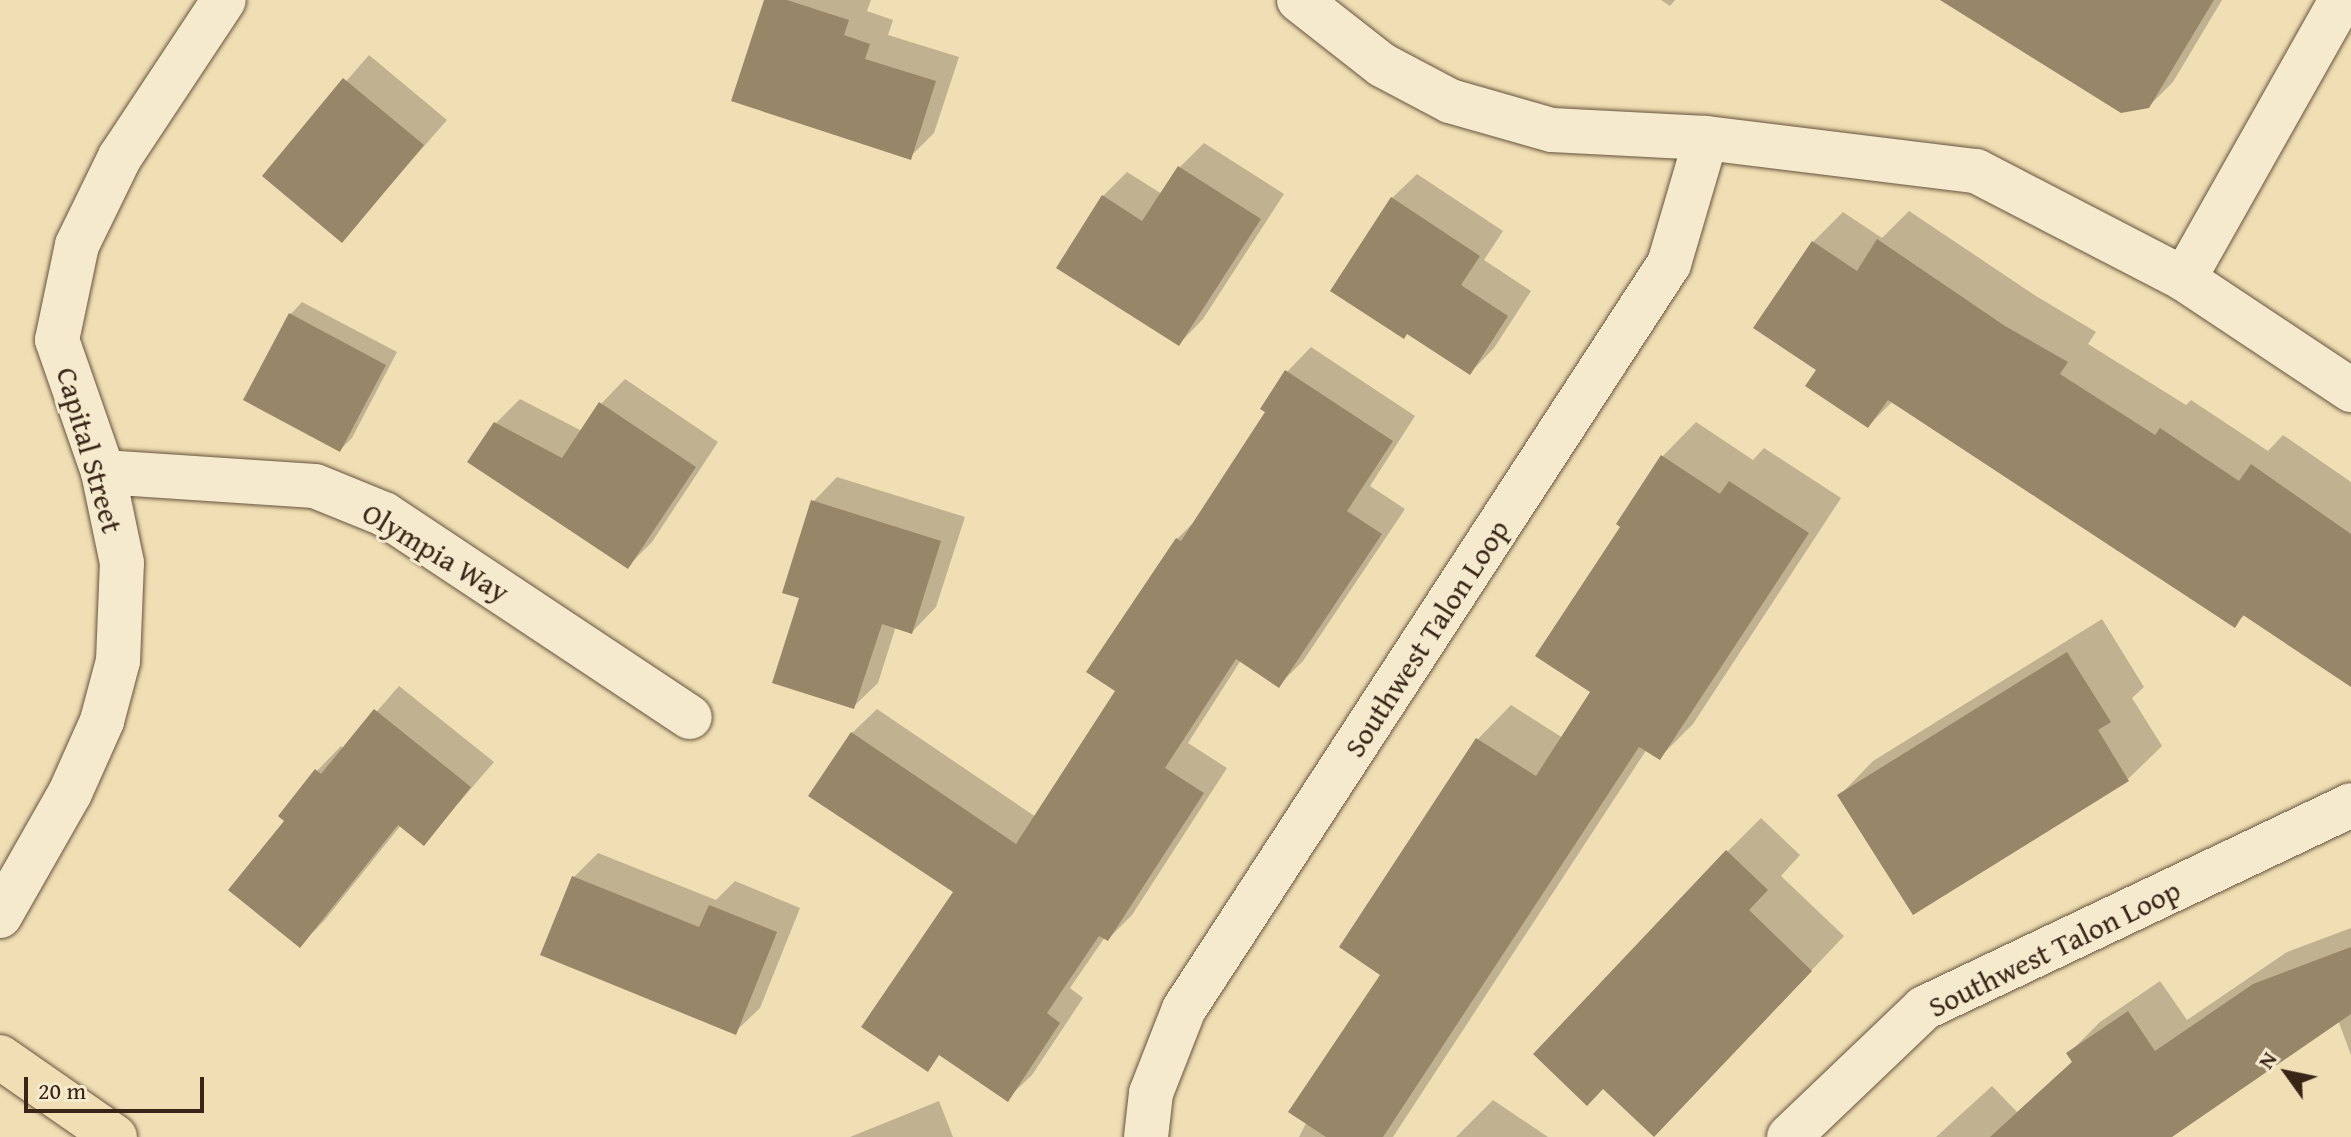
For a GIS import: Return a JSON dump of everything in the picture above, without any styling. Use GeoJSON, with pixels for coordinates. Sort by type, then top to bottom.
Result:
{"type":"FeatureCollection","features":[{"type":"Feature","properties":{"kind":"main road"},"geometry":{"type":"LineString","coordinates":[[0,1057],[115,1137]]}},
{"type":"Feature","properties":{"kind":"street","name":"Capital Street"},"geometry":{"type":"LineString","coordinates":[[0,916],[70,793],[102,721],[118,661],[122,563],[103,472],[57,340],[77,245],[120,157],[224,0]]}},
{"type":"Feature","properties":{"kind":"street"},"geometry":{"type":"LineString","coordinates":[[1299,0],[1382,65],[1450,101],[1552,130],[1706,138],[1976,171],[2184,279],[2351,390]]}},
{"type":"Feature","properties":{"kind":"street"},"geometry":{"type":"LineString","coordinates":[[2184,279],[2341,0]]}},
{"type":"Feature","properties":{"kind":"street","name":"Southwest Talon Loop"},"geometry":{"type":"LineString","coordinates":[[1146,1137],[1151,1093],[1184,1009],[1669,264],[1706,138]]}},
{"type":"Feature","properties":{"kind":"street","name":"Olympia Way"},"geometry":{"type":"LineString","coordinates":[[103,472],[315,486],[384,514],[690,717]]}},
{"type":"Feature","properties":{"kind":"street","name":"Southwest Talon Loop"},"geometry":{"type":"LineString","coordinates":[[1789,1137],[1924,1008],[2351,805]]}},
{"type":"Feature","properties":{"kind":"building"},"geometry":{"type":"Polygon","coordinates":[[[764,0],[787,0],[849,20],[844,35],[870,44],[865,59],[936,81],[911,160],[731,101],[764,0]]]}},
{"type":"Feature","properties":{"kind":"building"},"geometry":{"type":"Polygon","coordinates":[[[1940,0],[2214,0],[2149,108],[2121,113],[1940,0]]]}},
{"type":"Feature","properties":{"kind":"building"},"geometry":{"type":"Polygon","coordinates":[[[343,78],[424,145],[342,243],[262,176],[343,78]]]}},
{"type":"Feature","properties":{"kind":"building"},"geometry":{"type":"Polygon","coordinates":[[[1178,166],[1261,219],[1179,346],[1056,268],[1102,195],[1142,221],[1178,166]]]}},
{"type":"Feature","properties":{"kind":"building"},"geometry":{"type":"Polygon","coordinates":[[[1391,197],[1480,256],[1461,285],[1508,316],[1470,375],[1407,334],[1404,339],[1330,291],[1391,197]]]}},
{"type":"Feature","properties":{"kind":"building"},"geometry":{"type":"Polygon","coordinates":[[[1877,239],[2005,326],[2068,362],[2060,374],[2155,435],[2160,428],[2239,481],[2251,464],[2351,534],[2351,687],[2243,615],[2235,628],[1888,400],[1868,428],[1805,386],[1816,370],[1753,328],[1812,241],[1857,271],[1877,239]]]}},
{"type":"Feature","properties":{"kind":"building"},"geometry":{"type":"Polygon","coordinates":[[[289,313],[386,365],[340,452],[243,400],[289,313]]]}},
{"type":"Feature","properties":{"kind":"building"},"geometry":{"type":"Polygon","coordinates":[[[1285,370],[1393,441],[1347,511],[1382,534],[1279,688],[1236,659],[1165,768],[1204,793],[1108,941],[1099,936],[1047,1013],[1060,1023],[1008,1102],[939,1055],[928,1072],[861,1027],[953,892],[808,796],[851,732],[1016,844],[1115,691],[1086,672],[1176,538],[1181,541],[1265,412],[1260,409],[1285,370]]]}},
{"type":"Feature","properties":{"kind":"building"},"geometry":{"type":"Polygon","coordinates":[[[599,402],[696,467],[628,569],[467,462],[494,422],[562,458],[599,402]]]}},
{"type":"Feature","properties":{"kind":"building"},"geometry":{"type":"Polygon","coordinates":[[[1661,455],[1720,494],[1729,481],[1809,533],[1660,760],[1639,747],[1383,1137],[1326,1137],[1288,1112],[1380,975],[1339,947],[1476,738],[1536,776],[1590,692],[1535,656],[1620,527],[1616,524],[1661,455]]]}},
{"type":"Feature","properties":{"kind":"building"},"geometry":{"type":"Polygon","coordinates":[[[811,500],[941,541],[912,634],[882,624],[854,709],[772,683],[799,598],[782,593],[811,500]]]}},
{"type":"Feature","properties":{"kind":"building"},"geometry":{"type":"Polygon","coordinates":[[[2067,652],[2111,722],[2098,730],[2129,781],[1913,915],[1837,795],[2067,652]]]}},
{"type":"Feature","properties":{"kind":"building"},"geometry":{"type":"Polygon","coordinates":[[[374,709],[471,787],[424,846],[398,825],[300,948],[228,890],[284,821],[278,816],[315,769],[321,774],[374,709]]]}},
{"type":"Feature","properties":{"kind":"building"},"geometry":{"type":"Polygon","coordinates":[[[1726,850],[1768,890],[1749,910],[1812,971],[1654,1137],[1603,1089],[1587,1106],[1533,1054],[1726,850]]]}},
{"type":"Feature","properties":{"kind":"building"},"geometry":{"type":"Polygon","coordinates":[[[572,876],[699,927],[709,905],[777,932],[736,1035],[540,955],[572,876]]]}},
{"type":"Feature","properties":{"kind":"building"},"geometry":{"type":"Polygon","coordinates":[[[2351,947],[2351,1014],[2172,1137],[1990,1137],[2072,1062],[2066,1053],[2128,1011],[2155,1051],[2253,984],[2351,947]]]}}]}
